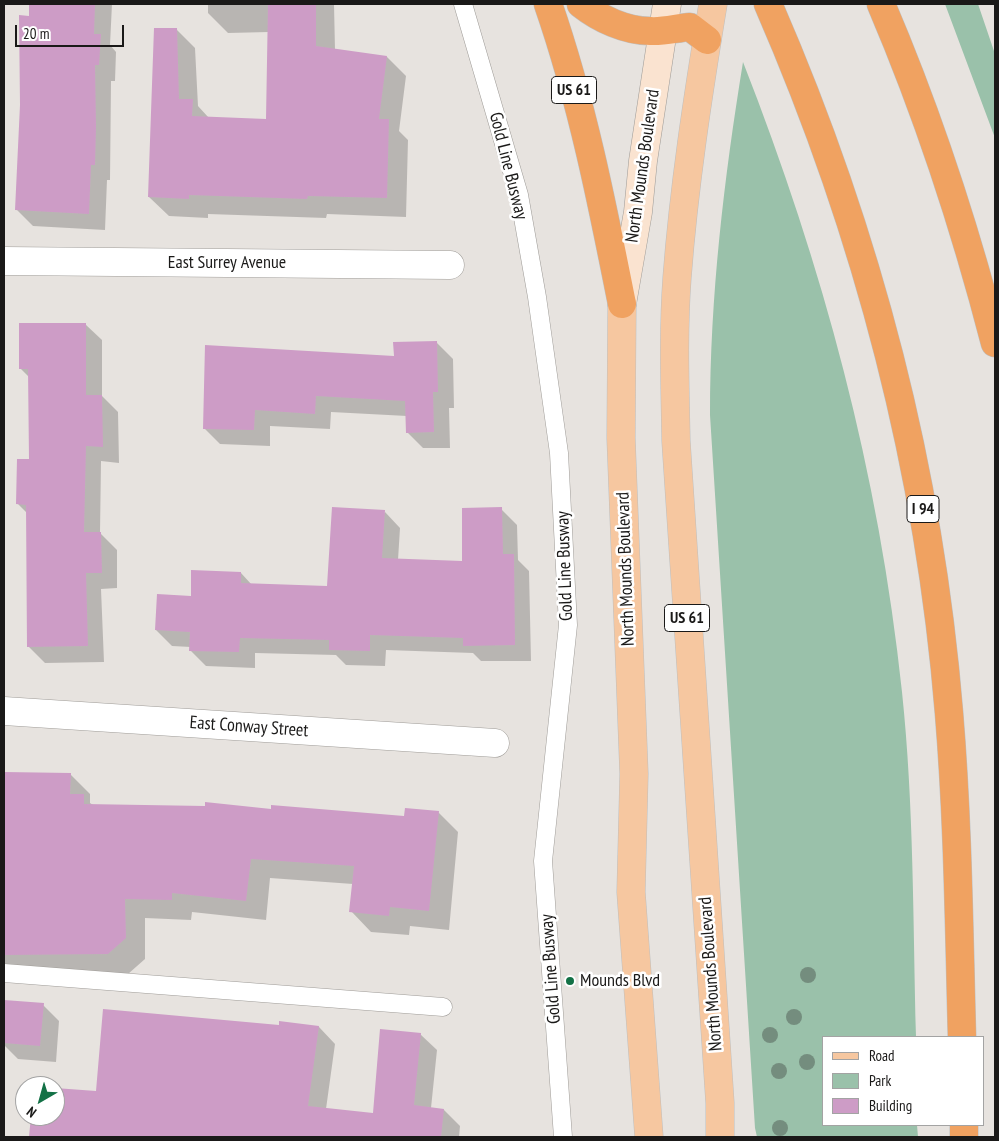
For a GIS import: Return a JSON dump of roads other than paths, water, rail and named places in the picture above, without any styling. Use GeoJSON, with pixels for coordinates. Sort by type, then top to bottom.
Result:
{"type":"FeatureCollection","features":[{"type":"Feature","properties":{"kind":"highway","name":"US 61"},"geometry":{"type":"LineString","coordinates":[[548,4],[562,45],[597,177],[622,304]]}},
{"type":"Feature","properties":{"kind":"highway"},"geometry":{"type":"LineString","coordinates":[[581,4],[598,17],[650,32],[665,17],[690,27],[707,40]]}},
{"type":"Feature","properties":{"kind":"highway","name":"I 94"},"geometry":{"type":"LineString","coordinates":[[768,4],[823,138],[871,283],[903,405],[924,512],[950,720],[956,807],[962,1036]]}},
{"type":"Feature","properties":{"kind":"highway"},"geometry":{"type":"LineString","coordinates":[[882,4],[915,85],[969,243],[995,343]]}},
{"type":"Feature","properties":{"kind":"main road","name":"North Mounds Boulevard"},"geometry":{"type":"LineString","coordinates":[[713,4],[684,195],[677,280],[674,359],[677,470],[720,1103],[720,1137]]}},
{"type":"Feature","properties":{"kind":"main road","name":"North Mounds Boulevard"},"geometry":{"type":"LineString","coordinates":[[622,304],[621,438],[634,774],[631,892],[649,1137]]}},
{"type":"Feature","properties":{"kind":"street","name":"North Mounds Boulevard"},"geometry":{"type":"LineString","coordinates":[[622,304],[638,212],[665,17]]}},
{"type":"Feature","properties":{"kind":"street","name":"East Surrey Avenue"},"geometry":{"type":"LineString","coordinates":[[4,261],[450,265]]}},
{"type":"Feature","properties":{"kind":"street","name":"East Conway Street"},"geometry":{"type":"LineString","coordinates":[[4,711],[495,743]]}},
{"type":"Feature","properties":{"kind":"lane","name":"Gold Line Busway"},"geometry":{"type":"LineString","coordinates":[[463,4],[518,195],[537,297],[559,453],[568,625],[543,861],[563,1137]]}},
{"type":"Feature","properties":{"kind":"lane"},"geometry":{"type":"LineString","coordinates":[[4,973],[443,1007]]}},
{"type":"Feature","properties":{"kind":"place","name":"Mounds Blvd"},"geometry":{"type":"Point","coordinates":[570,981]}}]}
